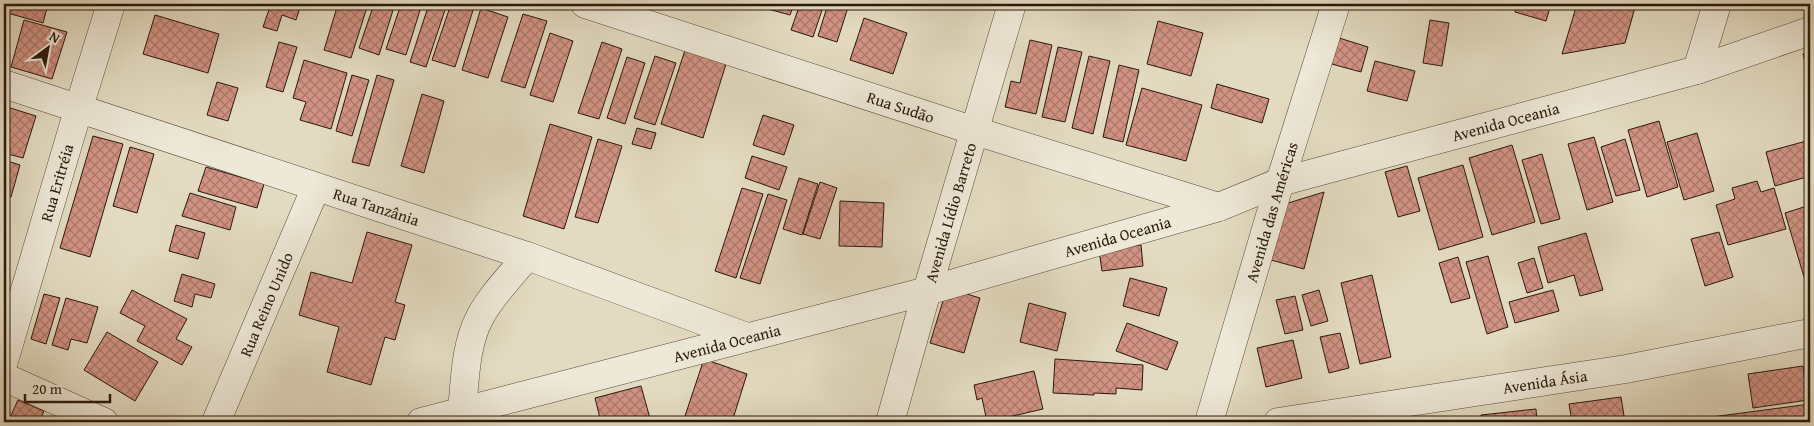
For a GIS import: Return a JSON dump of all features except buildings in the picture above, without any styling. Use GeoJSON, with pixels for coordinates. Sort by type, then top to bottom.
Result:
{"type":"FeatureCollection","features":[{"type":"Feature","properties":{"kind":"street","name":"Rua Eritréia"},"geometry":{"type":"LineString","coordinates":[[4,361],[78,108],[111,4]]}},
{"type":"Feature","properties":{"kind":"street","name":"Rua Sudão"},"geometry":{"type":"LineString","coordinates":[[584,4],[975,131],[1219,207]]}},
{"type":"Feature","properties":{"kind":"street","name":"Avenida Lídio Barreto"},"geometry":{"type":"LineString","coordinates":[[890,422],[1012,4]]}},
{"type":"Feature","properties":{"kind":"street","name":"Avenida das Américas"},"geometry":{"type":"LineString","coordinates":[[1208,422],[1336,4]]}},
{"type":"Feature","properties":{"kind":"street"},"geometry":{"type":"LineString","coordinates":[[1697,70],[1717,4]]}},
{"type":"Feature","properties":{"kind":"street","name":"Avenida Oceania"},"geometry":{"type":"LineString","coordinates":[[421,422],[927,291],[1219,207],[1280,182],[1697,70],[1810,31]]}},
{"type":"Feature","properties":{"kind":"street","name":"Rua Tanzânia"},"geometry":{"type":"LineString","coordinates":[[4,84],[527,256],[747,337]]}},
{"type":"Feature","properties":{"kind":"street","name":"Rua Reino Unido"},"geometry":{"type":"LineString","coordinates":[[216,422],[316,186]]}},
{"type":"Feature","properties":{"kind":"street"},"geometry":{"type":"LineString","coordinates":[[462,411],[466,374],[474,331],[480,316],[527,256]]}},
{"type":"Feature","properties":{"kind":"street","name":"Avenida Ásia"},"geometry":{"type":"LineString","coordinates":[[1278,422],[1626,369],[1810,333]]}},
{"type":"Feature","properties":{"kind":"street"},"geometry":{"type":"LineString","coordinates":[[4,377],[104,422]]}}]}
